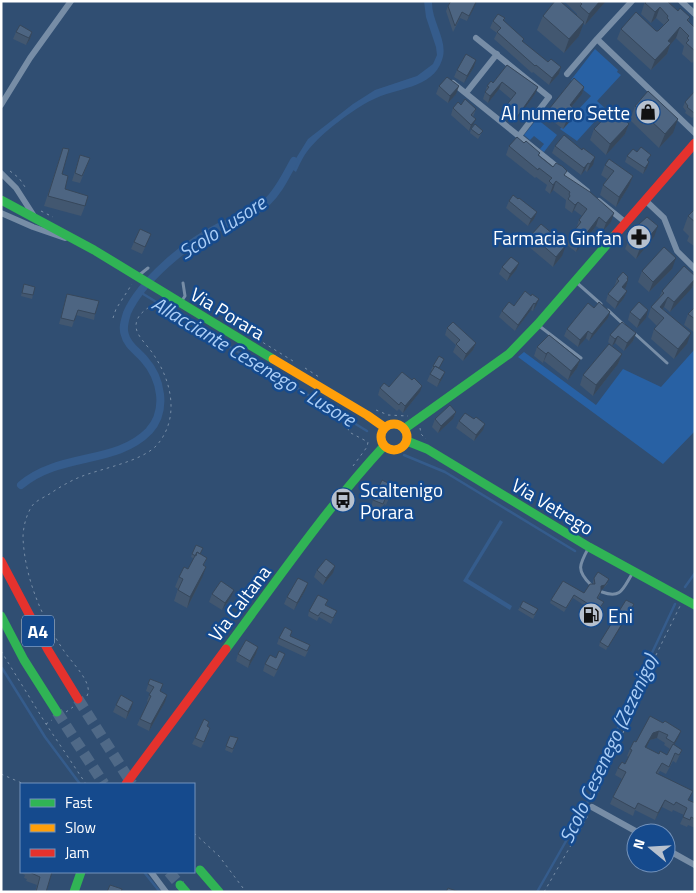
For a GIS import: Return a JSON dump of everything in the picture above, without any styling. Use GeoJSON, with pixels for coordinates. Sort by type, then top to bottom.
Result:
{"type":"FeatureCollection","features":[{"type":"Feature","properties":{"kind":"main road"},"geometry":{"type":"LineString","coordinates":[[404,428],[510,354],[695,143]]}},
{"type":"Feature","properties":{"kind":"main road","name":"Via Porara"},"geometry":{"type":"LineString","coordinates":[[1,200],[36,212],[82,244],[140,277],[384,427]]}},
{"type":"Feature","properties":{"kind":"main road"},"geometry":{"type":"LineString","coordinates":[[397,424],[404,428],[407,434],[407,441],[404,446],[394,450],[384,446],[380,437],[384,427],[397,424]]}},
{"type":"Feature","properties":{"kind":"main road","name":"Via Vetrego"},"geometry":{"type":"LineString","coordinates":[[407,441],[427,450],[634,572],[695,604]]}},
{"type":"Feature","properties":{"kind":"main road","name":"Via Caltana"},"geometry":{"type":"LineString","coordinates":[[127,783],[321,520],[357,475],[384,446]]}},
{"type":"Feature","properties":{"kind":"main road","name":"A4"},"geometry":{"type":"LineString","coordinates":[[1,560],[48,650],[80,701]]}},
{"type":"Feature","properties":{"kind":"main road","name":"A4"},"geometry":{"type":"LineString","coordinates":[[1,616],[24,660],[57,715]]}},
{"type":"Feature","properties":{"kind":"main road"},"geometry":{"type":"LineString","coordinates":[[200,870],[219,892]]}},
{"type":"Feature","properties":{"kind":"main road"},"geometry":{"type":"LineString","coordinates":[[74,892],[81,873]]}},
{"type":"Feature","properties":{"kind":"street"},"geometry":{"type":"LineString","coordinates":[[1,105],[30,58],[71,1]]}},
{"type":"Feature","properties":{"kind":"street"},"geometry":{"type":"LineString","coordinates":[[567,74],[632,1]]}},
{"type":"Feature","properties":{"kind":"street"},"geometry":{"type":"LineString","coordinates":[[681,1],[695,14]]}},
{"type":"Feature","properties":{"kind":"street"},"geometry":{"type":"LineString","coordinates":[[476,38],[549,97],[519,136]]}},
{"type":"Feature","properties":{"kind":"street"},"geometry":{"type":"LineString","coordinates":[[597,40],[695,133]]}},
{"type":"Feature","properties":{"kind":"street"},"geometry":{"type":"LineString","coordinates":[[466,92],[497,54]]}},
{"type":"Feature","properties":{"kind":"street"},"geometry":{"type":"LineString","coordinates":[[452,82],[625,222]]}},
{"type":"Feature","properties":{"kind":"street"},"geometry":{"type":"LineString","coordinates":[[4,171],[36,212]]}},
{"type":"Feature","properties":{"kind":"street"},"geometry":{"type":"LineString","coordinates":[[645,200],[664,218],[671,231],[677,251],[695,269]]}},
{"type":"Feature","properties":{"kind":"street"},"geometry":{"type":"LineString","coordinates":[[1,213],[33,227],[82,244]]}},
{"type":"Feature","properties":{"kind":"street"},"geometry":{"type":"LineString","coordinates":[[592,807],[626,826]]}},
{"type":"Feature","properties":{"kind":"street"},"geometry":{"type":"LineString","coordinates":[[676,855],[695,865]]}},
{"type":"Feature","properties":{"kind":"street"},"geometry":{"type":"LineString","coordinates":[[152,873],[166,892]]}},
{"type":"Feature","properties":{"kind":"lane"},"geometry":{"type":"LineString","coordinates":[[140,277],[148,268]]}},
{"type":"Feature","properties":{"kind":"lane"},"geometry":{"type":"LineString","coordinates":[[575,281],[624,325]]}},
{"type":"Feature","properties":{"kind":"lane"},"geometry":{"type":"LineString","coordinates":[[180,303],[185,296],[183,283]]}},
{"type":"Feature","properties":{"kind":"lane"},"geometry":{"type":"LineString","coordinates":[[538,324],[581,358]]}},
{"type":"Feature","properties":{"kind":"lane"},"geometry":{"type":"LineString","coordinates":[[631,331],[667,363]]}},
{"type":"Feature","properties":{"kind":"lane"},"geometry":{"type":"LineString","coordinates":[[589,546],[579,566],[583,577],[590,585]]}},
{"type":"Feature","properties":{"kind":"lane"},"geometry":{"type":"LineString","coordinates":[[602,592],[616,595],[623,590],[634,572]]}},
{"type":"Feature","properties":{"kind":"path"},"geometry":{"type":"LineString","coordinates":[[4,171],[19,178],[28,194]]}},
{"type":"Feature","properties":{"kind":"path"},"geometry":{"type":"LineString","coordinates":[[36,212],[59,220]]}},
{"type":"Feature","properties":{"kind":"path"},"geometry":{"type":"LineString","coordinates":[[113,318],[122,299],[140,277]]}},
{"type":"Feature","properties":{"kind":"path"},"geometry":{"type":"LineString","coordinates":[[46,724],[80,701],[89,692],[87,682],[64,652],[34,594],[23,538],[25,522],[32,504],[81,477],[133,460],[156,446],[166,432],[171,414],[171,395],[167,381],[162,367],[142,340],[136,327],[137,320],[146,308],[160,301]]}},
{"type":"Feature","properties":{"kind":"path"},"geometry":{"type":"LineString","coordinates":[[241,330],[295,362]]}},
{"type":"Feature","properties":{"kind":"path"},"geometry":{"type":"LineString","coordinates":[[302,367],[324,380]]}},
{"type":"Feature","properties":{"kind":"path"},"geometry":{"type":"LineString","coordinates":[[374,409],[388,416],[411,415]]}},
{"type":"Feature","properties":{"kind":"path"},"geometry":{"type":"LineString","coordinates":[[350,425],[356,416]]}},
{"type":"Feature","properties":{"kind":"path"},"geometry":{"type":"LineString","coordinates":[[544,892],[592,807],[653,663],[683,599]]}},
{"type":"Feature","properties":{"kind":"path"},"geometry":{"type":"LineString","coordinates":[[1,651],[85,783]]}},
{"type":"Feature","properties":{"kind":"path"},"geometry":{"type":"LineString","coordinates":[[1,774],[22,783]]}},
{"type":"Feature","properties":{"kind":"path"},"geometry":{"type":"LineString","coordinates":[[195,834],[219,856],[246,892]]}},
{"type":"Feature","properties":{"kind":"shaded area"},"geometry":{"type":"Polygon","coordinates":[[[424,1],[432,1],[434,16],[442,38],[444,53],[437,70],[422,82],[381,96],[347,115],[305,154],[296,172],[290,168],[308,139],[353,104],[375,90],[417,76],[433,64],[437,55],[436,47],[426,17],[424,1]]]}},
{"type":"Feature","properties":{"kind":"shaded area"},"geometry":{"type":"Polygon","coordinates":[[[595,49],[621,75],[597,101],[606,109],[577,141],[560,129],[591,96],[571,80],[595,49]]]}},
{"type":"Feature","properties":{"kind":"shaded area"},"geometry":{"type":"Polygon","coordinates":[[[537,119],[557,135],[544,152],[540,149],[544,144],[534,136],[530,140],[524,135],[537,119]]]}},
{"type":"Feature","properties":{"kind":"shaded area"},"geometry":{"type":"Polygon","coordinates":[[[695,349],[695,431],[663,464],[518,357],[524,352],[596,405],[623,369],[661,387],[695,349]]]}},
{"type":"Feature","properties":{"kind":"shaded area"},"geometry":{"type":"Polygon","coordinates":[[[500,520],[503,522],[468,579],[512,606],[510,610],[463,581],[500,520]]]}},
{"type":"Feature","properties":{"kind":"building"},"geometry":{"type":"Polygon","coordinates":[[[451,1],[476,2],[469,16],[462,12],[455,26],[448,6],[451,1]]]}},
{"type":"Feature","properties":{"kind":"building"},"geometry":{"type":"Polygon","coordinates":[[[555,1],[560,1],[584,22],[569,39],[543,16],[555,1]]]}},
{"type":"Feature","properties":{"kind":"building"},"geometry":{"type":"Polygon","coordinates":[[[579,1],[600,1],[589,14],[580,6],[582,4],[579,1]]]}},
{"type":"Feature","properties":{"kind":"building"},"geometry":{"type":"Polygon","coordinates":[[[647,1],[667,1],[678,11],[680,8],[690,17],[687,20],[695,28],[695,51],[686,43],[689,40],[687,38],[689,36],[680,27],[668,41],[671,43],[655,60],[621,29],[636,12],[656,31],[669,20],[660,7],[655,12],[645,3],[647,1]]]}},
{"type":"Feature","properties":{"kind":"building"},"geometry":{"type":"Polygon","coordinates":[[[498,14],[505,18],[503,20],[524,39],[522,41],[548,62],[551,59],[561,67],[552,78],[535,66],[497,32],[501,28],[493,21],[498,14]]]}},
{"type":"Feature","properties":{"kind":"building"},"geometry":{"type":"Polygon","coordinates":[[[20,25],[32,32],[29,38],[16,32],[20,25]]]}},
{"type":"Feature","properties":{"kind":"building"},"geometry":{"type":"Polygon","coordinates":[[[466,54],[476,60],[467,76],[457,70],[466,54]]]}},
{"type":"Feature","properties":{"kind":"building"},"geometry":{"type":"Polygon","coordinates":[[[507,65],[538,87],[517,117],[505,107],[516,93],[502,82],[490,96],[485,92],[491,81],[493,83],[507,65]]]}},
{"type":"Feature","properties":{"kind":"building"},"geometry":{"type":"Polygon","coordinates":[[[447,77],[459,86],[450,96],[439,86],[447,77]]]}},
{"type":"Feature","properties":{"kind":"building"},"geometry":{"type":"Polygon","coordinates":[[[574,78],[584,87],[570,105],[576,110],[566,122],[549,109],[574,78]]]}},
{"type":"Feature","properties":{"kind":"building"},"geometry":{"type":"Polygon","coordinates":[[[648,91],[678,119],[665,134],[635,106],[648,91]]]}},
{"type":"Feature","properties":{"kind":"building"},"geometry":{"type":"Polygon","coordinates":[[[695,91],[694,113],[687,107],[685,102],[695,91]]]}},
{"type":"Feature","properties":{"kind":"building"},"geometry":{"type":"Polygon","coordinates":[[[465,99],[476,109],[471,115],[476,119],[471,125],[453,108],[458,102],[461,105],[465,99]]]}},
{"type":"Feature","properties":{"kind":"building"},"geometry":{"type":"Polygon","coordinates":[[[613,109],[629,124],[610,144],[594,129],[613,109]]]}},
{"type":"Feature","properties":{"kind":"building"},"geometry":{"type":"Polygon","coordinates":[[[475,124],[483,131],[479,135],[471,129],[475,124]]]}},
{"type":"Feature","properties":{"kind":"building"},"geometry":{"type":"Polygon","coordinates":[[[564,135],[582,150],[583,148],[595,157],[590,164],[588,163],[584,168],[555,146],[564,135]]]}},
{"type":"Feature","properties":{"kind":"building"},"geometry":{"type":"Polygon","coordinates":[[[517,137],[524,143],[526,141],[540,153],[538,155],[553,167],[556,163],[562,166],[567,171],[564,175],[590,192],[614,213],[606,223],[599,217],[579,243],[570,236],[581,222],[579,220],[587,209],[578,202],[575,205],[568,199],[570,192],[556,181],[553,185],[549,181],[552,178],[539,168],[538,170],[509,146],[517,137]]]}},
{"type":"Feature","properties":{"kind":"building"},"geometry":{"type":"Polygon","coordinates":[[[641,147],[651,155],[647,160],[649,162],[645,168],[627,156],[633,149],[637,152],[641,147]]]}},
{"type":"Feature","properties":{"kind":"building"},"geometry":{"type":"Polygon","coordinates":[[[63,148],[69,149],[62,174],[68,176],[65,189],[88,196],[85,206],[48,196],[63,148]]]}},
{"type":"Feature","properties":{"kind":"building"},"geometry":{"type":"Polygon","coordinates":[[[80,155],[90,158],[82,176],[75,173],[80,155]]]}},
{"type":"Feature","properties":{"kind":"building"},"geometry":{"type":"Polygon","coordinates":[[[609,159],[633,176],[619,197],[603,185],[614,171],[605,165],[609,159]]]}},
{"type":"Feature","properties":{"kind":"building"},"geometry":{"type":"Polygon","coordinates":[[[513,195],[537,212],[531,219],[509,201],[513,195]]]}},
{"type":"Feature","properties":{"kind":"building"},"geometry":{"type":"Polygon","coordinates":[[[695,211],[695,222],[688,216],[695,211]]]}},
{"type":"Feature","properties":{"kind":"building"},"geometry":{"type":"Polygon","coordinates":[[[647,217],[658,226],[640,248],[629,239],[639,224],[647,217]]]}},
{"type":"Feature","properties":{"kind":"building"},"geometry":{"type":"Polygon","coordinates":[[[541,224],[566,245],[556,257],[531,235],[541,224]]]}},
{"type":"Feature","properties":{"kind":"building"},"geometry":{"type":"Polygon","coordinates":[[[140,229],[151,234],[145,247],[134,242],[140,229]]]}},
{"type":"Feature","properties":{"kind":"building"},"geometry":{"type":"Polygon","coordinates":[[[664,247],[676,258],[653,282],[642,271],[664,247]]]}},
{"type":"Feature","properties":{"kind":"building"},"geometry":{"type":"Polygon","coordinates":[[[511,257],[519,263],[510,274],[502,267],[511,257]]]}},
{"type":"Feature","properties":{"kind":"building"},"geometry":{"type":"Polygon","coordinates":[[[684,266],[695,276],[695,279],[674,302],[668,297],[660,307],[691,333],[678,349],[654,329],[664,318],[651,307],[684,266]]]}},
{"type":"Feature","properties":{"kind":"building"},"geometry":{"type":"Polygon","coordinates":[[[623,272],[628,277],[628,280],[622,287],[627,291],[618,302],[608,294],[619,281],[617,279],[623,272]]]}},
{"type":"Feature","properties":{"kind":"building"},"geometry":{"type":"Polygon","coordinates":[[[24,284],[35,287],[33,295],[22,293],[24,284]]]}},
{"type":"Feature","properties":{"kind":"building"},"geometry":{"type":"Polygon","coordinates":[[[525,291],[539,299],[518,325],[502,311],[509,302],[514,306],[525,291]]]}},
{"type":"Feature","properties":{"kind":"building"},"geometry":{"type":"Polygon","coordinates":[[[67,294],[99,301],[95,314],[78,310],[74,321],[61,318],[67,294]]]}},
{"type":"Feature","properties":{"kind":"building"},"geometry":{"type":"Polygon","coordinates":[[[599,302],[610,312],[592,334],[588,331],[580,340],[567,329],[588,303],[594,308],[599,302]]]}},
{"type":"Feature","properties":{"kind":"building"},"geometry":{"type":"Polygon","coordinates":[[[639,302],[648,310],[640,320],[630,312],[639,302]]]}},
{"type":"Feature","properties":{"kind":"building"},"geometry":{"type":"Polygon","coordinates":[[[695,307],[695,319],[688,314],[695,307]]]}},
{"type":"Feature","properties":{"kind":"building"},"geometry":{"type":"Polygon","coordinates":[[[453,322],[476,343],[466,354],[456,344],[460,340],[447,328],[453,322]]]}},
{"type":"Feature","properties":{"kind":"building"},"geometry":{"type":"Polygon","coordinates":[[[622,322],[636,333],[627,343],[618,336],[615,339],[610,335],[622,322]]]}},
{"type":"Feature","properties":{"kind":"building"},"geometry":{"type":"Polygon","coordinates":[[[549,335],[580,360],[571,371],[548,352],[546,354],[537,347],[549,335]]]}},
{"type":"Feature","properties":{"kind":"building"},"geometry":{"type":"Polygon","coordinates":[[[609,344],[622,354],[596,385],[583,375],[609,344]]]}},
{"type":"Feature","properties":{"kind":"building"},"geometry":{"type":"Polygon","coordinates":[[[439,356],[444,359],[439,368],[434,367],[433,366],[439,356]]]}},
{"type":"Feature","properties":{"kind":"building"},"geometry":{"type":"Polygon","coordinates":[[[435,366],[445,372],[440,380],[430,374],[435,366]]]}},
{"type":"Feature","properties":{"kind":"building"},"geometry":{"type":"Polygon","coordinates":[[[402,372],[412,380],[414,378],[422,386],[405,406],[401,402],[399,405],[380,388],[384,383],[389,387],[402,372]]]}},
{"type":"Feature","properties":{"kind":"building"},"geometry":{"type":"Polygon","coordinates":[[[450,405],[456,412],[441,426],[435,419],[450,405]]]}},
{"type":"Feature","properties":{"kind":"building"},"geometry":{"type":"Polygon","coordinates":[[[465,413],[474,419],[476,417],[485,424],[476,435],[459,421],[465,413]]]}},
{"type":"Feature","properties":{"kind":"building"},"geometry":{"type":"Polygon","coordinates":[[[382,480],[392,485],[390,489],[392,490],[383,504],[373,500],[382,480]]]}},
{"type":"Feature","properties":{"kind":"building"},"geometry":{"type":"Polygon","coordinates":[[[196,545],[203,548],[200,554],[197,552],[196,556],[192,554],[196,545]]]}},
{"type":"Feature","properties":{"kind":"building"},"geometry":{"type":"Polygon","coordinates":[[[197,552],[207,558],[203,565],[206,567],[190,597],[178,590],[183,579],[179,577],[184,567],[188,569],[197,552]]]}},
{"type":"Feature","properties":{"kind":"building"},"geometry":{"type":"Polygon","coordinates":[[[326,559],[335,566],[326,578],[317,570],[326,559]]]}},
{"type":"Feature","properties":{"kind":"building"},"geometry":{"type":"Polygon","coordinates":[[[598,572],[609,579],[605,585],[601,586],[601,591],[597,598],[604,602],[598,610],[574,595],[566,608],[551,600],[563,581],[584,593],[590,584],[595,584],[594,578],[598,572]]]}},
{"type":"Feature","properties":{"kind":"building"},"geometry":{"type":"Polygon","coordinates":[[[298,578],[308,583],[297,603],[287,597],[298,578]]]}},
{"type":"Feature","properties":{"kind":"building"},"geometry":{"type":"Polygon","coordinates":[[[221,581],[234,590],[225,603],[212,594],[221,581]]]}},
{"type":"Feature","properties":{"kind":"building"},"geometry":{"type":"Polygon","coordinates":[[[318,595],[328,600],[325,605],[337,611],[333,618],[321,612],[318,616],[309,611],[318,595]]]}},
{"type":"Feature","properties":{"kind":"building"},"geometry":{"type":"Polygon","coordinates":[[[626,600],[634,604],[608,647],[600,642],[626,600]]]}},
{"type":"Feature","properties":{"kind":"building"},"geometry":{"type":"Polygon","coordinates":[[[523,601],[538,609],[534,615],[520,607],[523,601]]]}},
{"type":"Feature","properties":{"kind":"building"},"geometry":{"type":"Polygon","coordinates":[[[285,627],[292,631],[290,636],[310,645],[307,651],[279,638],[285,627]]]}},
{"type":"Feature","properties":{"kind":"building"},"geometry":{"type":"Polygon","coordinates":[[[246,640],[258,647],[250,661],[238,654],[246,640]]]}},
{"type":"Feature","properties":{"kind":"building"},"geometry":{"type":"Polygon","coordinates":[[[279,651],[285,654],[277,670],[265,664],[270,655],[276,658],[279,651]]]}},
{"type":"Feature","properties":{"kind":"building"},"geometry":{"type":"Polygon","coordinates":[[[150,679],[163,684],[160,691],[167,695],[151,724],[140,719],[154,687],[148,684],[150,679]]]}},
{"type":"Feature","properties":{"kind":"building"},"geometry":{"type":"Polygon","coordinates":[[[121,695],[133,702],[128,712],[116,705],[121,695]]]}},
{"type":"Feature","properties":{"kind":"building"},"geometry":{"type":"Polygon","coordinates":[[[650,716],[663,723],[665,721],[681,731],[674,743],[666,738],[668,735],[659,731],[653,733],[645,747],[659,754],[660,751],[667,755],[673,744],[682,750],[679,755],[675,753],[669,767],[662,763],[656,773],[693,791],[688,800],[695,803],[695,819],[691,817],[690,820],[683,817],[687,808],[676,802],[674,805],[665,800],[658,813],[638,803],[635,809],[613,797],[626,772],[618,768],[622,762],[625,764],[634,741],[636,742],[650,716]]]}},
{"type":"Feature","properties":{"kind":"building"},"geometry":{"type":"Polygon","coordinates":[[[204,719],[209,722],[207,726],[210,728],[204,742],[195,738],[204,719]]]}},
{"type":"Feature","properties":{"kind":"building"},"geometry":{"type":"Polygon","coordinates":[[[230,736],[238,738],[233,749],[226,746],[230,736]]]}},
{"type":"Feature","properties":{"kind":"building"},"geometry":{"type":"Polygon","coordinates":[[[31,873],[52,873],[46,892],[36,892],[40,877],[31,873]]]}},
{"type":"Feature","properties":{"kind":"building"},"geometry":{"type":"Polygon","coordinates":[[[110,885],[122,889],[121,892],[107,892],[110,885]]]}},
{"type":"Feature","properties":{"kind":"building"},"geometry":{"type":"Polygon","coordinates":[[[448,888],[459,892],[446,892],[448,888]]]}},
{"type":"Feature","properties":{"kind":"waterway","name":"Scolo Lusore"},"geometry":{"type":"LineString","coordinates":[[21,485],[53,467],[121,449],[136,442],[149,431],[159,414],[160,394],[155,375],[126,339],[124,327],[127,313],[143,288],[179,253],[223,225],[262,207],[279,188],[294,161]]}},
{"type":"Feature","properties":{"kind":"waterway","name":"Allacciante Cesenego - Lusore"},"geometry":{"type":"LineString","coordinates":[[140,292],[367,431]]}},
{"type":"Feature","properties":{"kind":"waterway","name":"Allacciante Cesenego - Lusore"},"geometry":{"type":"LineString","coordinates":[[404,455],[445,472],[575,551]]}},
{"type":"Feature","properties":{"kind":"waterway","name":"Scolo Cesenego (Zezenigo)"},"geometry":{"type":"LineString","coordinates":[[685,587],[695,573]]}},
{"type":"Feature","properties":{"kind":"waterway","name":"Scolo Cesenego (Zezenigo)"},"geometry":{"type":"LineString","coordinates":[[537,892],[586,806],[627,706],[675,604]]}},
{"type":"Feature","properties":{"kind":"waterway"},"geometry":{"type":"LineString","coordinates":[[2,668],[45,737],[79,783]]}},
{"type":"Feature","properties":{"kind":"waterway"},"geometry":{"type":"LineString","coordinates":[[145,873],[160,892]]}},
{"type":"Feature","properties":{"kind":"tunnel"},"geometry":{"type":"LineString","coordinates":[[78,699],[131,783]]}},
{"type":"Feature","properties":{"kind":"tunnel"},"geometry":{"type":"LineString","coordinates":[[57,712],[103,783]]}},
{"type":"Feature","properties":{"kind":"tunnel"},"geometry":{"type":"LineString","coordinates":[[170,873],[180,885]]}},
{"type":"Feature","properties":{"kind":"traffic: fast"},"geometry":{"type":"LineString","coordinates":[[1,200],[94,250],[273,359]]}},
{"type":"Feature","properties":{"kind":"traffic: fast"},"geometry":{"type":"LineString","coordinates":[[404,429],[509,354],[538,324],[616,234]]}},
{"type":"Feature","properties":{"kind":"traffic: fast"},"geometry":{"type":"LineString","coordinates":[[407,441],[427,449],[589,547],[695,605]]}},
{"type":"Feature","properties":{"kind":"traffic: fast"},"geometry":{"type":"LineString","coordinates":[[226,649],[322,520],[384,446]]}},
{"type":"Feature","properties":{"kind":"traffic: fast"},"geometry":{"type":"LineString","coordinates":[[1,616],[24,660],[57,712]]}},
{"type":"Feature","properties":{"kind":"traffic: fast"},"geometry":{"type":"LineString","coordinates":[[200,870],[219,892]]}},
{"type":"Feature","properties":{"kind":"traffic: fast"},"geometry":{"type":"LineString","coordinates":[[74,892],[81,873]]}},
{"type":"Feature","properties":{"kind":"traffic: fast"},"geometry":{"type":"LineString","coordinates":[[180,885],[186,892]]}},
{"type":"Feature","properties":{"kind":"traffic: slow"},"geometry":{"type":"LineString","coordinates":[[273,359],[384,427]]}},
{"type":"Feature","properties":{"kind":"traffic: slow"},"geometry":{"type":"LineString","coordinates":[[394,424],[403,428],[407,437],[403,446],[394,450],[385,446],[381,437],[385,428],[394,424]]}},
{"type":"Feature","properties":{"kind":"traffic: jam"},"geometry":{"type":"LineString","coordinates":[[616,234],[695,143]]}},
{"type":"Feature","properties":{"kind":"traffic: jam"},"geometry":{"type":"LineString","coordinates":[[1,561],[48,650],[78,699]]}},
{"type":"Feature","properties":{"kind":"traffic: jam"},"geometry":{"type":"LineString","coordinates":[[127,783],[226,649]]}},
{"type":"Feature","properties":{"kind":"place","name":"Al numero Sette"},"geometry":{"type":"Point","coordinates":[648,112]}},
{"type":"Feature","properties":{"kind":"place","name":"Farmacia Ginfan"},"geometry":{"type":"Point","coordinates":[639,237]}},
{"type":"Feature","properties":{"kind":"place","name":"Scaltenigo Porara"},"geometry":{"type":"Point","coordinates":[343,500]}},
{"type":"Feature","properties":{"kind":"place","name":"Eni"},"geometry":{"type":"Point","coordinates":[591,615]}}]}
